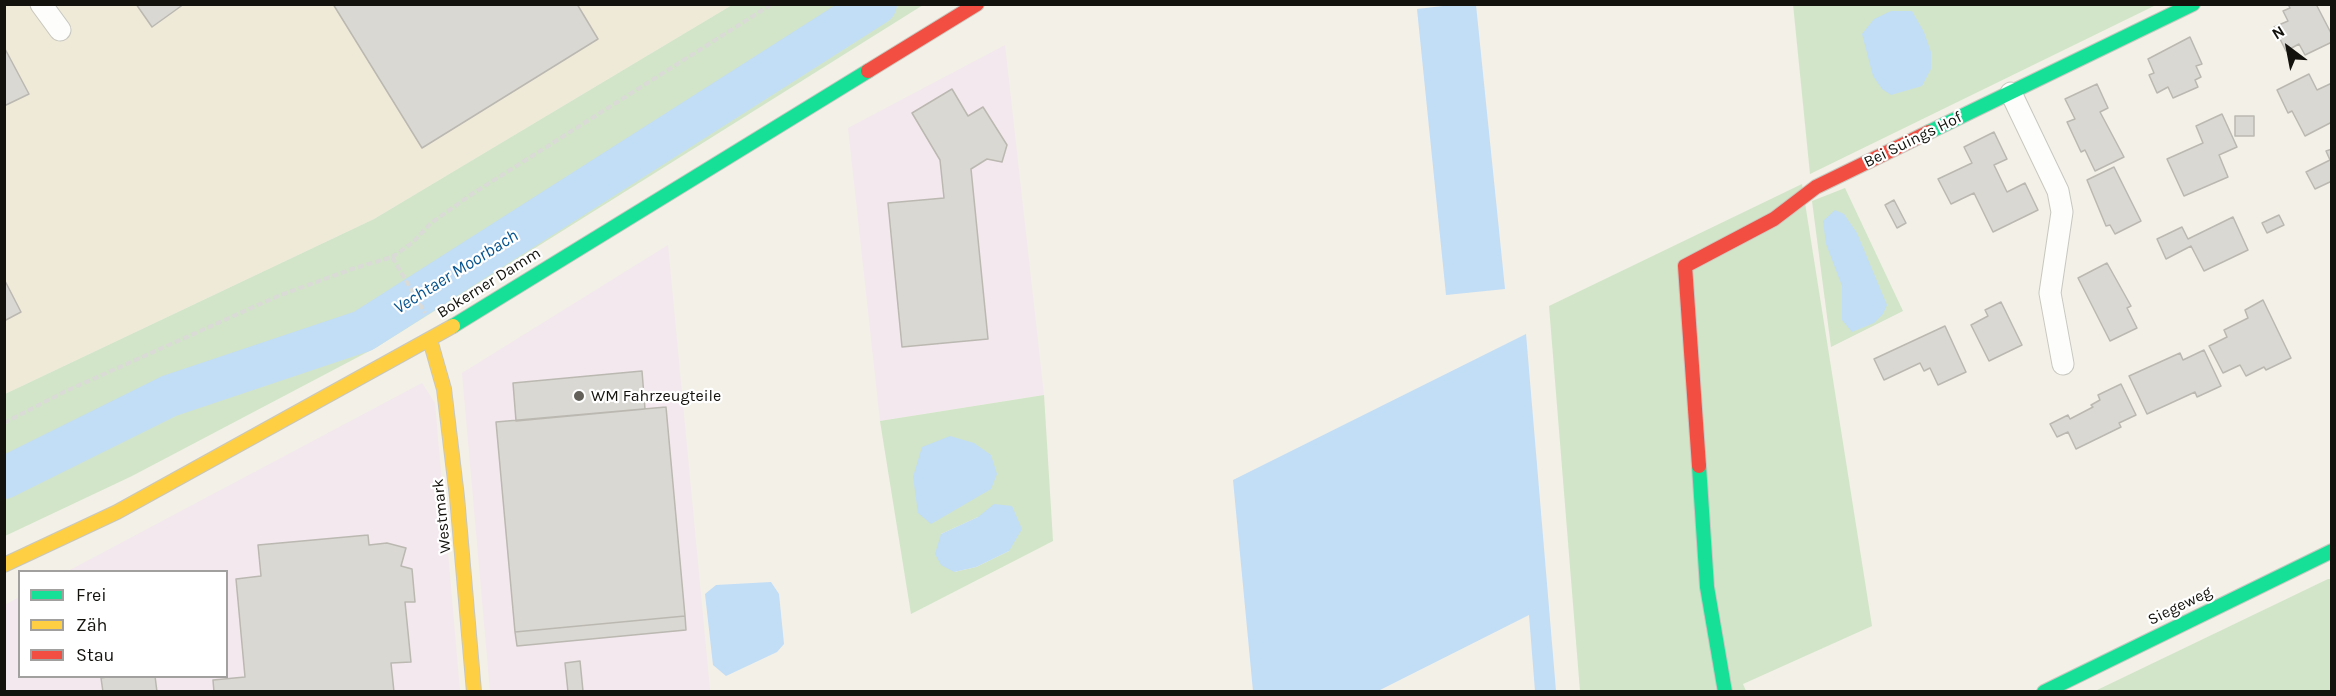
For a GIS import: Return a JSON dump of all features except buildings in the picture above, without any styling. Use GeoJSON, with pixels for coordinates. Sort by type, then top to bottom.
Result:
{"type":"FeatureCollection","features":[{"type":"Feature","properties":{"kind":"street"},"geometry":{"type":"LineString","coordinates":[[41,4],[60,30]]}},
{"type":"Feature","properties":{"kind":"street","name":"Bokerner Damm"},"geometry":{"type":"LineString","coordinates":[[4,565],[117,512],[430,340],[977,4]]}},
{"type":"Feature","properties":{"kind":"street","name":"Bei Suings Hof"},"geometry":{"type":"LineString","coordinates":[[1725,692],[1707,587],[1685,266],[1774,219],[1816,187],[2193,4]]}},
{"type":"Feature","properties":{"kind":"street"},"geometry":{"type":"LineString","coordinates":[[2011,93],[2058,191],[2062,212],[2050,292],[2063,364]]}},
{"type":"Feature","properties":{"kind":"street","name":"Westmark"},"geometry":{"type":"LineString","coordinates":[[430,340],[444,389],[457,497],[474,692]]}},
{"type":"Feature","properties":{"kind":"street","name":"Siegeweg"},"geometry":{"type":"LineString","coordinates":[[2044,692],[2084,683],[2331,551]]}},
{"type":"Feature","properties":{"kind":"path"},"geometry":{"type":"LineString","coordinates":[[4,423],[64,392],[278,296],[392,257],[412,243],[430,223],[472,194],[772,4]]}},
{"type":"Feature","properties":{"kind":"path"},"geometry":{"type":"LineString","coordinates":[[392,257],[427,316]]}},
{"type":"Feature","properties":{"kind":"shaded area"},"geometry":{"type":"Polygon","coordinates":[[[5,5],[732,5],[374,219],[5,394],[5,5]]]}},
{"type":"Feature","properties":{"kind":"shaded area"},"geometry":{"type":"Polygon","coordinates":[[[1005,45],[1044,395],[880,421],[848,128],[1005,45]]]}},
{"type":"Feature","properties":{"kind":"shaded area"},"geometry":{"type":"Polygon","coordinates":[[[668,245],[710,690],[490,691],[462,373],[668,245]]]}},
{"type":"Feature","properties":{"kind":"shaded area"},"geometry":{"type":"Polygon","coordinates":[[[422,383],[435,403],[460,691],[5,692],[5,605],[18,598],[18,678],[228,678],[228,570],[70,570],[422,383]]]}},
{"type":"Feature","properties":{"kind":"green space"},"geometry":{"type":"Polygon","coordinates":[[[1793,4],[2156,5],[1810,174],[1793,4]]]}},
{"type":"Feature","properties":{"kind":"green space"},"geometry":{"type":"Polygon","coordinates":[[[732,5],[923,5],[377,347],[132,476],[5,536],[5,394],[374,219],[732,5]]]}},
{"type":"Feature","properties":{"kind":"green space"},"geometry":{"type":"Polygon","coordinates":[[[1802,184],[1872,626],[1743,684],[1746,691],[1580,691],[1549,306],[1802,184]]]}},
{"type":"Feature","properties":{"kind":"green space"},"geometry":{"type":"Polygon","coordinates":[[[1845,188],[1903,311],[1831,347],[1812,201],[1845,188]]]}},
{"type":"Feature","properties":{"kind":"green space"},"geometry":{"type":"Polygon","coordinates":[[[1044,395],[1053,541],[911,614],[880,421],[1044,395]],[[978,517],[941,534],[954,572],[976,567],[1009,551],[978,517]]]}},
{"type":"Feature","properties":{"kind":"green space"},"geometry":{"type":"Polygon","coordinates":[[[2331,579],[2331,691],[2095,691],[2331,579]]]}},
{"type":"Feature","properties":{"kind":"water"},"geometry":{"type":"Polygon","coordinates":[[[1460,4],[1476,5],[1505,289],[1446,295],[1417,9],[1460,4]]]}},
{"type":"Feature","properties":{"kind":"water"},"geometry":{"type":"Polygon","coordinates":[[[1891,11],[1912,11],[1924,32],[1931,52],[1931,69],[1922,86],[1891,95],[1882,89],[1873,76],[1862,34],[1874,19],[1891,11]]]}},
{"type":"Feature","properties":{"kind":"water"},"geometry":{"type":"Polygon","coordinates":[[[1835,210],[1844,214],[1857,233],[1887,305],[1883,314],[1874,323],[1852,332],[1842,320],[1842,286],[1826,244],[1823,221],[1835,210]]]}},
{"type":"Feature","properties":{"kind":"water"},"geometry":{"type":"Polygon","coordinates":[[[1526,334],[1556,691],[1535,691],[1529,615],[1378,691],[1253,691],[1233,480],[1526,334]]]}},
{"type":"Feature","properties":{"kind":"water"},"geometry":{"type":"Polygon","coordinates":[[[950,436],[974,443],[991,455],[997,474],[991,489],[931,524],[918,513],[913,477],[922,447],[950,436]]]}},
{"type":"Feature","properties":{"kind":"water"},"geometry":{"type":"Polygon","coordinates":[[[994,504],[1012,506],[1022,529],[1009,551],[976,567],[954,572],[941,565],[935,554],[941,534],[978,517],[994,504]]]}},
{"type":"Feature","properties":{"kind":"water"},"geometry":{"type":"Polygon","coordinates":[[[771,582],[779,594],[784,644],[777,652],[726,676],[713,665],[705,594],[716,585],[771,582]]]}},
{"type":"Feature","properties":{"kind":"waterway","name":"Vechtaer Moorbach"},"geometry":{"type":"LineString","coordinates":[[4,478],[169,396],[363,331],[876,4]]}},
{"type":"Feature","properties":{"kind":"traffic: fast"},"geometry":{"type":"LineString","coordinates":[[1929,132],[2193,4]]}},
{"type":"Feature","properties":{"kind":"traffic: fast"},"geometry":{"type":"LineString","coordinates":[[453,326],[868,71]]}},
{"type":"Feature","properties":{"kind":"traffic: fast"},"geometry":{"type":"LineString","coordinates":[[1699,466],[1707,587],[1725,692]]}},
{"type":"Feature","properties":{"kind":"traffic: fast"},"geometry":{"type":"LineString","coordinates":[[2044,692],[2332,551]]}},
{"type":"Feature","properties":{"kind":"traffic: slow"},"geometry":{"type":"LineString","coordinates":[[4,565],[117,512],[453,326]]}},
{"type":"Feature","properties":{"kind":"traffic: slow"},"geometry":{"type":"LineString","coordinates":[[430,340],[444,389],[457,497],[474,692]]}},
{"type":"Feature","properties":{"kind":"traffic: jam"},"geometry":{"type":"LineString","coordinates":[[868,71],[977,4]]}},
{"type":"Feature","properties":{"kind":"traffic: jam"},"geometry":{"type":"LineString","coordinates":[[1699,466],[1685,266],[1774,219],[1816,187],[1929,132]]}},
{"type":"Feature","properties":{"kind":"place","name":"WM Fahrzeugteile"},"geometry":{"type":"Point","coordinates":[579,396]}}]}
